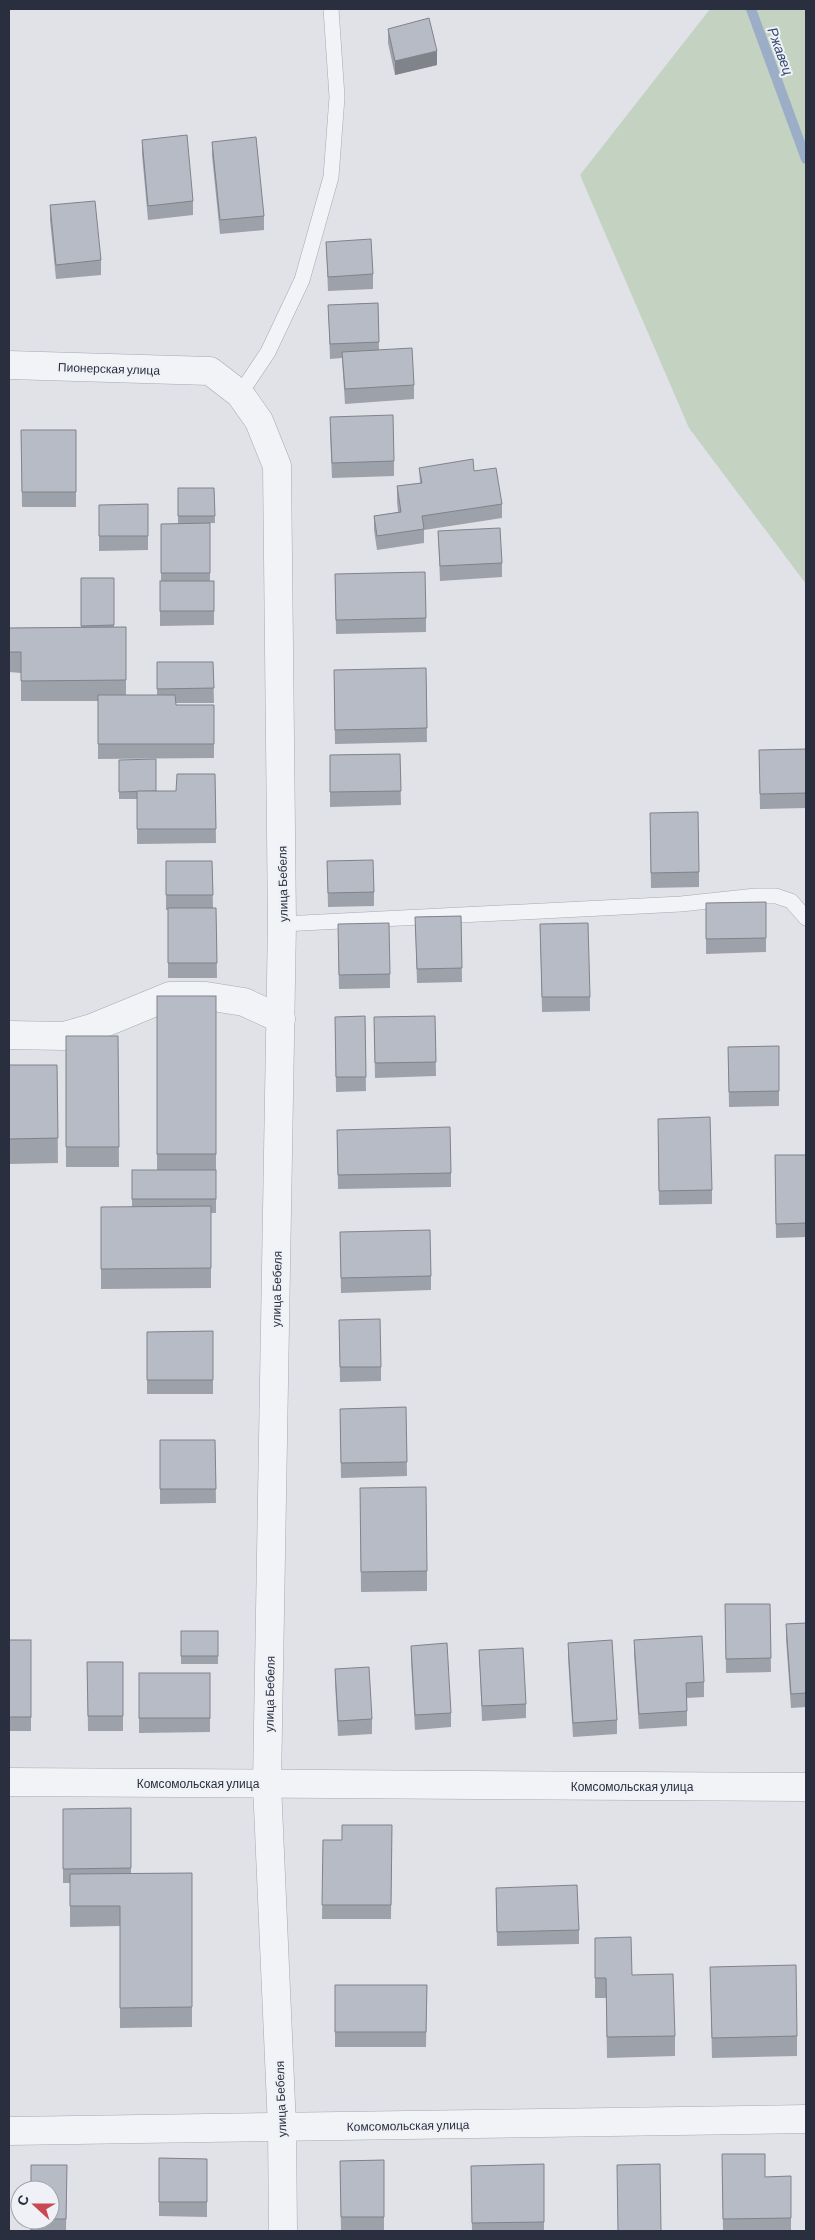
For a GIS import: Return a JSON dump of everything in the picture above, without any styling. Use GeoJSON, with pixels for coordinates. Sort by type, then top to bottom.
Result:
{"type":"FeatureCollection","features":[{"type":"Feature","properties":{"kind":"street","name":"Пионерская улица"},"geometry":{"type":"LineString","coordinates":[[9,365],[210,371]]}},
{"type":"Feature","properties":{"kind":"street","name":"улица Бебеля"},"geometry":{"type":"LineString","coordinates":[[210,371],[240,394],[259,421],[276,466],[282,924],[268,1784],[282,2127],[282,2231]]}},
{"type":"Feature","properties":{"kind":"street"},"geometry":{"type":"LineString","coordinates":[[9,1035],[64,1036],[92,1028],[170,996],[206,996],[244,1002],[281,1019]]}},
{"type":"Feature","properties":{"kind":"street","name":"Комсомольская улица"},"geometry":{"type":"LineString","coordinates":[[9,1782],[806,1787]]}},
{"type":"Feature","properties":{"kind":"street","name":"Комсомольская улица"},"geometry":{"type":"LineString","coordinates":[[9,2131],[806,2119]]}},
{"type":"Feature","properties":{"kind":"lane"},"geometry":{"type":"LineString","coordinates":[[240,394],[268,352],[302,280],[331,177],[337,97],[331,9]]}},
{"type":"Feature","properties":{"kind":"lane"},"geometry":{"type":"LineString","coordinates":[[282,924],[681,904],[756,896],[776,896],[791,902],[806,918]]}},
{"type":"Feature","properties":{"kind":"green space"},"geometry":{"type":"Polygon","coordinates":[[[710,9],[806,9],[806,584],[689,428],[580,175],[710,9]]]}},
{"type":"Feature","properties":{"kind":"building"},"geometry":{"type":"Polygon","coordinates":[[[429,18],[437,51],[395,61],[388,29],[429,18]]]}},
{"type":"Feature","properties":{"kind":"building"},"geometry":{"type":"Polygon","coordinates":[[[187,135],[193,201],[148,206],[142,140],[187,135]]]}},
{"type":"Feature","properties":{"kind":"building"},"geometry":{"type":"Polygon","coordinates":[[[256,137],[264,216],[220,220],[212,142],[256,137]]]}},
{"type":"Feature","properties":{"kind":"building"},"geometry":{"type":"Polygon","coordinates":[[[95,201],[101,260],[56,265],[50,205],[95,201]]]}},
{"type":"Feature","properties":{"kind":"building"},"geometry":{"type":"Polygon","coordinates":[[[371,239],[373,274],[328,277],[326,242],[371,239]]]}},
{"type":"Feature","properties":{"kind":"building"},"geometry":{"type":"Polygon","coordinates":[[[378,303],[379,342],[330,344],[328,305],[378,303]]]}},
{"type":"Feature","properties":{"kind":"building"},"geometry":{"type":"Polygon","coordinates":[[[412,348],[414,385],[345,389],[342,352],[412,348]]]}},
{"type":"Feature","properties":{"kind":"building"},"geometry":{"type":"Polygon","coordinates":[[[393,415],[394,461],[332,463],[330,417],[393,415]]]}},
{"type":"Feature","properties":{"kind":"building"},"geometry":{"type":"Polygon","coordinates":[[[21,430],[76,430],[76,492],[22,492],[21,430]]]}},
{"type":"Feature","properties":{"kind":"building"},"geometry":{"type":"Polygon","coordinates":[[[473,459],[474,471],[496,468],[502,504],[422,516],[424,529],[377,536],[374,516],[401,512],[397,486],[422,483],[419,468],[473,459]]]}},
{"type":"Feature","properties":{"kind":"building"},"geometry":{"type":"Polygon","coordinates":[[[178,488],[214,488],[215,516],[178,516],[178,488]]]}},
{"type":"Feature","properties":{"kind":"building"},"geometry":{"type":"Polygon","coordinates":[[[148,504],[148,536],[99,536],[99,505],[148,504]]]}},
{"type":"Feature","properties":{"kind":"building"},"geometry":{"type":"Polygon","coordinates":[[[210,523],[210,573],[161,573],[161,524],[210,523]]]}},
{"type":"Feature","properties":{"kind":"building"},"geometry":{"type":"Polygon","coordinates":[[[500,528],[502,563],[440,566],[438,531],[500,528]]]}},
{"type":"Feature","properties":{"kind":"building"},"geometry":{"type":"Polygon","coordinates":[[[425,572],[426,618],[336,620],[335,574],[425,572]]]}},
{"type":"Feature","properties":{"kind":"building"},"geometry":{"type":"Polygon","coordinates":[[[81,578],[114,578],[114,625],[81,626],[81,578]]]}},
{"type":"Feature","properties":{"kind":"building"},"geometry":{"type":"Polygon","coordinates":[[[160,581],[214,581],[214,611],[160,611],[160,581]]]}},
{"type":"Feature","properties":{"kind":"building"},"geometry":{"type":"Polygon","coordinates":[[[126,627],[126,680],[21,681],[21,652],[9,652],[9,628],[126,627]]]}},
{"type":"Feature","properties":{"kind":"building"},"geometry":{"type":"Polygon","coordinates":[[[157,662],[213,662],[214,688],[157,689],[157,662]]]}},
{"type":"Feature","properties":{"kind":"building"},"geometry":{"type":"Polygon","coordinates":[[[426,668],[427,728],[335,730],[334,670],[426,668]]]}},
{"type":"Feature","properties":{"kind":"building"},"geometry":{"type":"Polygon","coordinates":[[[98,695],[175,695],[176,705],[214,705],[214,744],[98,744],[98,695]]]}},
{"type":"Feature","properties":{"kind":"building"},"geometry":{"type":"Polygon","coordinates":[[[806,749],[806,793],[760,794],[759,750],[806,749]]]}},
{"type":"Feature","properties":{"kind":"building"},"geometry":{"type":"Polygon","coordinates":[[[400,754],[401,791],[330,792],[330,755],[400,754]]]}},
{"type":"Feature","properties":{"kind":"building"},"geometry":{"type":"Polygon","coordinates":[[[156,759],[156,791],[119,792],[119,760],[156,759]]]}},
{"type":"Feature","properties":{"kind":"building"},"geometry":{"type":"Polygon","coordinates":[[[177,774],[215,774],[216,829],[137,829],[137,791],[176,791],[177,774]]]}},
{"type":"Feature","properties":{"kind":"building"},"geometry":{"type":"Polygon","coordinates":[[[698,812],[699,872],[651,873],[650,813],[698,812]]]}},
{"type":"Feature","properties":{"kind":"building"},"geometry":{"type":"Polygon","coordinates":[[[373,860],[374,892],[328,893],[327,861],[373,860]]]}},
{"type":"Feature","properties":{"kind":"building"},"geometry":{"type":"Polygon","coordinates":[[[166,861],[212,861],[213,895],[166,895],[166,861]]]}},
{"type":"Feature","properties":{"kind":"building"},"geometry":{"type":"Polygon","coordinates":[[[766,902],[766,938],[706,939],[706,903],[766,902]]]}},
{"type":"Feature","properties":{"kind":"building"},"geometry":{"type":"Polygon","coordinates":[[[168,908],[216,908],[217,963],[168,963],[168,908]]]}},
{"type":"Feature","properties":{"kind":"building"},"geometry":{"type":"Polygon","coordinates":[[[461,916],[462,968],[417,969],[415,917],[461,916]]]}},
{"type":"Feature","properties":{"kind":"building"},"geometry":{"type":"Polygon","coordinates":[[[389,923],[390,974],[339,975],[338,924],[389,923]]]}},
{"type":"Feature","properties":{"kind":"building"},"geometry":{"type":"Polygon","coordinates":[[[588,923],[590,997],[542,997],[540,924],[588,923]]]}},
{"type":"Feature","properties":{"kind":"building"},"geometry":{"type":"Polygon","coordinates":[[[157,996],[216,996],[216,1154],[157,1154],[157,996]]]}},
{"type":"Feature","properties":{"kind":"building"},"geometry":{"type":"Polygon","coordinates":[[[365,1016],[366,1077],[336,1077],[335,1017],[365,1016]]]}},
{"type":"Feature","properties":{"kind":"building"},"geometry":{"type":"Polygon","coordinates":[[[435,1016],[436,1062],[375,1063],[374,1017],[435,1016]]]}},
{"type":"Feature","properties":{"kind":"building"},"geometry":{"type":"Polygon","coordinates":[[[66,1036],[118,1036],[119,1147],[66,1147],[66,1036]]]}},
{"type":"Feature","properties":{"kind":"building"},"geometry":{"type":"Polygon","coordinates":[[[779,1046],[779,1091],[729,1092],[728,1047],[779,1046]]]}},
{"type":"Feature","properties":{"kind":"building"},"geometry":{"type":"Polygon","coordinates":[[[9,1065],[57,1065],[58,1138],[9,1139],[9,1065]]]}},
{"type":"Feature","properties":{"kind":"building"},"geometry":{"type":"Polygon","coordinates":[[[710,1117],[712,1190],[659,1191],[658,1119],[710,1117]]]}},
{"type":"Feature","properties":{"kind":"building"},"geometry":{"type":"Polygon","coordinates":[[[450,1127],[451,1173],[338,1175],[337,1130],[450,1127]]]}},
{"type":"Feature","properties":{"kind":"building"},"geometry":{"type":"Polygon","coordinates":[[[775,1155],[806,1155],[806,1223],[776,1224],[775,1155]]]}},
{"type":"Feature","properties":{"kind":"building"},"geometry":{"type":"Polygon","coordinates":[[[132,1170],[216,1170],[216,1199],[132,1199],[132,1170]]]}},
{"type":"Feature","properties":{"kind":"building"},"geometry":{"type":"Polygon","coordinates":[[[211,1206],[211,1268],[101,1269],[101,1207],[211,1206]]]}},
{"type":"Feature","properties":{"kind":"building"},"geometry":{"type":"Polygon","coordinates":[[[430,1230],[431,1276],[341,1278],[340,1232],[430,1230]]]}},
{"type":"Feature","properties":{"kind":"building"},"geometry":{"type":"Polygon","coordinates":[[[380,1319],[381,1367],[340,1367],[339,1320],[380,1319]]]}},
{"type":"Feature","properties":{"kind":"building"},"geometry":{"type":"Polygon","coordinates":[[[213,1331],[213,1380],[147,1380],[147,1332],[213,1331]]]}},
{"type":"Feature","properties":{"kind":"building"},"geometry":{"type":"Polygon","coordinates":[[[406,1407],[407,1462],[341,1463],[340,1409],[406,1407]]]}},
{"type":"Feature","properties":{"kind":"building"},"geometry":{"type":"Polygon","coordinates":[[[160,1440],[215,1440],[216,1489],[160,1489],[160,1440]]]}},
{"type":"Feature","properties":{"kind":"building"},"geometry":{"type":"Polygon","coordinates":[[[426,1487],[427,1571],[361,1572],[360,1488],[426,1487]]]}},
{"type":"Feature","properties":{"kind":"building"},"geometry":{"type":"Polygon","coordinates":[[[725,1604],[770,1604],[771,1658],[726,1659],[725,1604]]]}},
{"type":"Feature","properties":{"kind":"building"},"geometry":{"type":"Polygon","coordinates":[[[806,1623],[806,1693],[791,1694],[786,1624],[806,1623]]]}},
{"type":"Feature","properties":{"kind":"building"},"geometry":{"type":"Polygon","coordinates":[[[181,1631],[218,1631],[218,1656],[181,1656],[181,1631]]]}},
{"type":"Feature","properties":{"kind":"building"},"geometry":{"type":"Polygon","coordinates":[[[702,1636],[704,1682],[686,1683],[687,1711],[639,1714],[634,1640],[702,1636]]]}},
{"type":"Feature","properties":{"kind":"building"},"geometry":{"type":"Polygon","coordinates":[[[9,1640],[31,1640],[31,1717],[9,1717],[9,1640]]]}},
{"type":"Feature","properties":{"kind":"building"},"geometry":{"type":"Polygon","coordinates":[[[612,1640],[617,1720],[573,1723],[568,1643],[612,1640]]]}},
{"type":"Feature","properties":{"kind":"building"},"geometry":{"type":"Polygon","coordinates":[[[447,1643],[451,1713],[415,1715],[411,1646],[447,1643]]]}},
{"type":"Feature","properties":{"kind":"building"},"geometry":{"type":"Polygon","coordinates":[[[523,1648],[526,1704],[482,1706],[479,1650],[523,1648]]]}},
{"type":"Feature","properties":{"kind":"building"},"geometry":{"type":"Polygon","coordinates":[[[87,1662],[123,1662],[123,1716],[88,1716],[87,1662]]]}},
{"type":"Feature","properties":{"kind":"building"},"geometry":{"type":"Polygon","coordinates":[[[369,1667],[372,1719],[338,1721],[335,1669],[369,1667]]]}},
{"type":"Feature","properties":{"kind":"building"},"geometry":{"type":"Polygon","coordinates":[[[139,1673],[210,1673],[210,1718],[139,1718],[139,1673]]]}},
{"type":"Feature","properties":{"kind":"building"},"geometry":{"type":"Polygon","coordinates":[[[131,1808],[131,1868],[63,1869],[63,1809],[131,1808]]]}},
{"type":"Feature","properties":{"kind":"building"},"geometry":{"type":"Polygon","coordinates":[[[342,1825],[392,1825],[391,1905],[322,1905],[323,1840],[342,1840],[342,1825]]]}},
{"type":"Feature","properties":{"kind":"building"},"geometry":{"type":"Polygon","coordinates":[[[192,1873],[192,2007],[120,2008],[120,1906],[70,1906],[70,1874],[192,1873]]]}},
{"type":"Feature","properties":{"kind":"building"},"geometry":{"type":"Polygon","coordinates":[[[577,1885],[579,1930],[497,1932],[496,1888],[577,1885]]]}},
{"type":"Feature","properties":{"kind":"building"},"geometry":{"type":"Polygon","coordinates":[[[631,1937],[632,1975],[673,1974],[675,2036],[607,2037],[606,1978],[595,1978],[595,1938],[631,1937]]]}},
{"type":"Feature","properties":{"kind":"building"},"geometry":{"type":"Polygon","coordinates":[[[796,1965],[797,2036],[712,2038],[710,1967],[796,1965]]]}},
{"type":"Feature","properties":{"kind":"building"},"geometry":{"type":"Polygon","coordinates":[[[335,1985],[427,1985],[426,2032],[335,2032],[335,1985]]]}},
{"type":"Feature","properties":{"kind":"building"},"geometry":{"type":"Polygon","coordinates":[[[722,2154],[765,2154],[765,2177],[791,2176],[791,2218],[723,2219],[722,2154]]]}},
{"type":"Feature","properties":{"kind":"building"},"geometry":{"type":"Polygon","coordinates":[[[159,2158],[207,2159],[207,2202],[159,2202],[159,2158]]]}},
{"type":"Feature","properties":{"kind":"building"},"geometry":{"type":"Polygon","coordinates":[[[384,2160],[384,2217],[341,2217],[340,2161],[384,2160]]]}},
{"type":"Feature","properties":{"kind":"building"},"geometry":{"type":"Polygon","coordinates":[[[544,2164],[544,2222],[472,2223],[471,2166],[544,2164]]]}},
{"type":"Feature","properties":{"kind":"building"},"geometry":{"type":"Polygon","coordinates":[[[660,2164],[661,2231],[618,2231],[617,2165],[660,2164]]]}},
{"type":"Feature","properties":{"kind":"building"},"geometry":{"type":"Polygon","coordinates":[[[31,2165],[67,2165],[66,2219],[60,2219],[60,2180],[31,2180],[31,2165]]]}},
{"type":"Feature","properties":{"kind":"waterway","name":"Ржавец"},"geometry":{"type":"LineString","coordinates":[[751,9],[806,159]]}}]}
